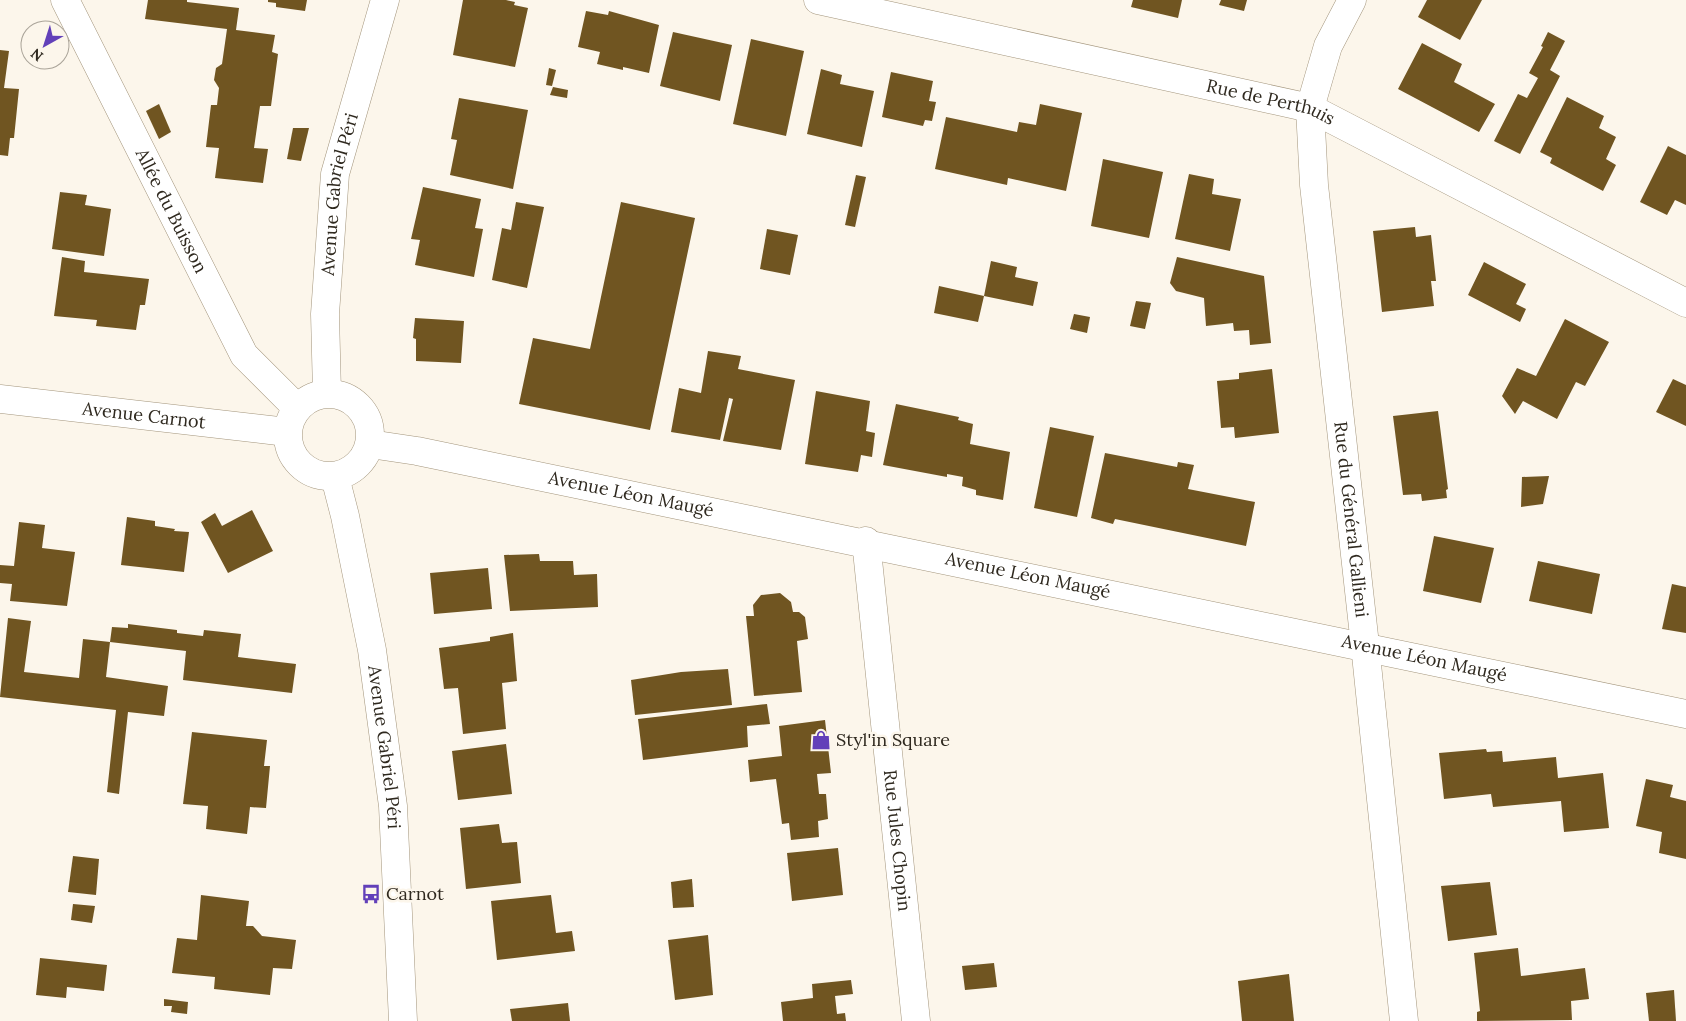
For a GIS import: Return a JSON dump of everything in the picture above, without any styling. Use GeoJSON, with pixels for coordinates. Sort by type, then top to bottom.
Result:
{"type":"FeatureCollection","features":[{"type":"Feature","properties":{"kind":"street","name":"Allée du Buisson"},"geometry":{"type":"LineString","coordinates":[[65,0],[244,355],[292,420]]}},
{"type":"Feature","properties":{"kind":"street","name":"Avenue Gabriel Péri"},"geometry":{"type":"LineString","coordinates":[[327,393],[325,314],[334,174],[385,0]]}},
{"type":"Feature","properties":{"kind":"street","name":"Rue de Perthuis"},"geometry":{"type":"LineString","coordinates":[[818,0],[1310,108],[1686,303]]}},
{"type":"Feature","properties":{"kind":"street","name":"Rue du Général Gallieni"},"geometry":{"type":"LineString","coordinates":[[1352,0],[1328,46],[1310,108],[1314,185],[1404,1021]]}},
{"type":"Feature","properties":{"kind":"street"},"geometry":{"type":"LineString","coordinates":[[327,393],[351,400],[368,419],[370,444],[358,466],[335,477],[310,473],[293,456],[292,420],[311,397],[327,393]]}},
{"type":"Feature","properties":{"kind":"street","name":"Avenue Carnot"},"geometry":{"type":"LineString","coordinates":[[0,399],[292,420]]}},
{"type":"Feature","properties":{"kind":"street","name":"Avenue Léon Maugé"},"geometry":{"type":"LineString","coordinates":[[370,444],[417,451],[866,541],[1686,714]]}},
{"type":"Feature","properties":{"kind":"street","name":"Avenue Gabriel Péri"},"geometry":{"type":"LineString","coordinates":[[335,477],[345,516],[372,650],[394,806],[403,1021]]}},
{"type":"Feature","properties":{"kind":"street","name":"Rue Jules Chopin"},"geometry":{"type":"LineString","coordinates":[[866,541],[916,1021]]}},
{"type":"Feature","properties":{"kind":"building"},"geometry":{"type":"Polygon","coordinates":[[[148,0],[187,0],[187,2],[239,8],[236,30],[275,35],[272,52],[278,54],[271,106],[260,106],[254,148],[268,149],[263,183],[215,178],[219,148],[206,147],[211,105],[217,105],[219,88],[214,80],[216,68],[222,64],[227,29],[145,19],[148,0]]]}},
{"type":"Feature","properties":{"kind":"building"},"geometry":{"type":"Polygon","coordinates":[[[268,0],[307,0],[305,11],[276,7],[276,3],[268,2],[268,0]]]}},
{"type":"Feature","properties":{"kind":"building"},"geometry":{"type":"Polygon","coordinates":[[[463,0],[506,0],[515,2],[514,5],[528,8],[515,67],[453,55],[463,0]]]}},
{"type":"Feature","properties":{"kind":"building"},"geometry":{"type":"Polygon","coordinates":[[[1133,0],[1182,0],[1178,18],[1131,7],[1133,0]]]}},
{"type":"Feature","properties":{"kind":"building"},"geometry":{"type":"Polygon","coordinates":[[[1221,0],[1247,0],[1244,11],[1219,5],[1221,0]]]}},
{"type":"Feature","properties":{"kind":"building"},"geometry":{"type":"Polygon","coordinates":[[[1427,0],[1482,0],[1460,40],[1418,17],[1427,0]]]}},
{"type":"Feature","properties":{"kind":"building"},"geometry":{"type":"Polygon","coordinates":[[[586,11],[608,15],[609,11],[659,25],[649,73],[597,64],[600,52],[578,47],[586,11]]]}},
{"type":"Feature","properties":{"kind":"building"},"geometry":{"type":"Polygon","coordinates":[[[673,32],[732,45],[720,101],[660,86],[673,32]]]}},
{"type":"Feature","properties":{"kind":"building"},"geometry":{"type":"Polygon","coordinates":[[[1548,32],[1565,41],[1550,70],[1560,76],[1520,154],[1494,141],[1518,94],[1527,98],[1538,78],[1529,73],[1543,47],[1541,46],[1548,32]]]}},
{"type":"Feature","properties":{"kind":"building"},"geometry":{"type":"Polygon","coordinates":[[[751,39],[804,51],[786,136],[733,124],[751,39]]]}},
{"type":"Feature","properties":{"kind":"building"},"geometry":{"type":"Polygon","coordinates":[[[1422,43],[1462,64],[1454,82],[1495,104],[1479,132],[1398,89],[1422,43]]]}},
{"type":"Feature","properties":{"kind":"building"},"geometry":{"type":"Polygon","coordinates":[[[0,50],[9,51],[4,88],[19,89],[14,138],[10,138],[8,156],[0,155],[0,50]]]}},
{"type":"Feature","properties":{"kind":"building"},"geometry":{"type":"Polygon","coordinates":[[[549,68],[556,70],[552,86],[546,85],[549,68]]]}},
{"type":"Feature","properties":{"kind":"building"},"geometry":{"type":"Polygon","coordinates":[[[821,69],[842,75],[840,84],[874,91],[862,147],[807,134],[821,69]]]}},
{"type":"Feature","properties":{"kind":"building"},"geometry":{"type":"Polygon","coordinates":[[[891,72],[933,81],[929,101],[936,102],[932,121],[925,120],[923,126],[882,117],[891,72]]]}},
{"type":"Feature","properties":{"kind":"building"},"geometry":{"type":"Polygon","coordinates":[[[553,87],[568,90],[567,98],[550,95],[553,87]]]}},
{"type":"Feature","properties":{"kind":"building"},"geometry":{"type":"Polygon","coordinates":[[[1567,97],[1604,116],[1599,128],[1616,137],[1606,159],[1616,165],[1603,191],[1550,163],[1552,158],[1540,152],[1567,97]]]}},
{"type":"Feature","properties":{"kind":"building"},"geometry":{"type":"Polygon","coordinates":[[[459,98],[528,110],[513,189],[450,175],[457,140],[451,139],[459,98]]]}},
{"type":"Feature","properties":{"kind":"building"},"geometry":{"type":"Polygon","coordinates":[[[159,104],[171,132],[159,139],[146,111],[159,104]]]}},
{"type":"Feature","properties":{"kind":"building"},"geometry":{"type":"Polygon","coordinates":[[[1040,104],[1082,113],[1066,191],[1008,178],[1007,185],[935,169],[946,117],[1017,132],[1019,122],[1036,125],[1040,104]]]}},
{"type":"Feature","properties":{"kind":"building"},"geometry":{"type":"Polygon","coordinates":[[[293,128],[309,128],[301,161],[287,159],[293,128]]]}},
{"type":"Feature","properties":{"kind":"building"},"geometry":{"type":"Polygon","coordinates":[[[1668,146],[1686,155],[1686,205],[1675,200],[1667,215],[1640,202],[1668,146]]]}},
{"type":"Feature","properties":{"kind":"building"},"geometry":{"type":"Polygon","coordinates":[[[1103,159],[1163,172],[1149,238],[1091,226],[1103,159]]]}},
{"type":"Feature","properties":{"kind":"building"},"geometry":{"type":"Polygon","coordinates":[[[1189,174],[1214,179],[1212,194],[1241,199],[1230,251],[1175,239],[1189,174]]]}},
{"type":"Feature","properties":{"kind":"building"},"geometry":{"type":"Polygon","coordinates":[[[856,175],[866,177],[855,227],[845,225],[856,175]]]}},
{"type":"Feature","properties":{"kind":"building"},"geometry":{"type":"Polygon","coordinates":[[[423,187],[481,199],[475,228],[483,229],[474,277],[415,265],[420,240],[411,239],[423,187]]]}},
{"type":"Feature","properties":{"kind":"building"},"geometry":{"type":"Polygon","coordinates":[[[60,192],[87,195],[85,205],[111,209],[104,256],[52,249],[60,192]]]}},
{"type":"Feature","properties":{"kind":"building"},"geometry":{"type":"Polygon","coordinates":[[[516,202],[544,207],[527,288],[492,280],[502,228],[511,230],[516,202]]]}},
{"type":"Feature","properties":{"kind":"building"},"geometry":{"type":"Polygon","coordinates":[[[621,202],[695,218],[650,430],[519,404],[533,338],[590,349],[621,202]]]}},
{"type":"Feature","properties":{"kind":"building"},"geometry":{"type":"Polygon","coordinates":[[[1415,227],[1416,237],[1431,235],[1436,281],[1431,281],[1434,306],[1382,312],[1373,231],[1415,227]]]}},
{"type":"Feature","properties":{"kind":"building"},"geometry":{"type":"Polygon","coordinates":[[[767,229],[798,235],[790,275],[760,269],[767,229]]]}},
{"type":"Feature","properties":{"kind":"building"},"geometry":{"type":"Polygon","coordinates":[[[62,257],[85,261],[84,272],[149,279],[145,305],[140,305],[136,330],[96,326],[97,320],[54,316],[62,257]]]}},
{"type":"Feature","properties":{"kind":"building"},"geometry":{"type":"Polygon","coordinates":[[[1177,257],[1264,276],[1271,343],[1250,345],[1249,330],[1234,331],[1233,323],[1206,326],[1204,298],[1176,291],[1170,283],[1177,257]]]}},
{"type":"Feature","properties":{"kind":"building"},"geometry":{"type":"Polygon","coordinates":[[[991,261],[1017,267],[1015,277],[1038,282],[1033,306],[984,296],[991,261]]]}},
{"type":"Feature","properties":{"kind":"building"},"geometry":{"type":"Polygon","coordinates":[[[1484,262],[1526,284],[1516,304],[1526,309],[1520,322],[1468,295],[1484,262]]]}},
{"type":"Feature","properties":{"kind":"building"},"geometry":{"type":"Polygon","coordinates":[[[939,286],[984,296],[978,322],[934,313],[939,286]]]}},
{"type":"Feature","properties":{"kind":"building"},"geometry":{"type":"Polygon","coordinates":[[[1136,301],[1151,303],[1145,329],[1130,326],[1136,301]]]}},
{"type":"Feature","properties":{"kind":"building"},"geometry":{"type":"Polygon","coordinates":[[[1074,314],[1090,317],[1087,333],[1070,329],[1074,314]]]}},
{"type":"Feature","properties":{"kind":"building"},"geometry":{"type":"Polygon","coordinates":[[[415,318],[464,321],[461,363],[416,361],[416,339],[413,338],[415,318]]]}},
{"type":"Feature","properties":{"kind":"building"},"geometry":{"type":"Polygon","coordinates":[[[1565,319],[1609,342],[1585,386],[1576,382],[1557,419],[1523,401],[1515,414],[1502,396],[1517,368],[1536,376],[1565,319]]]}},
{"type":"Feature","properties":{"kind":"building"},"geometry":{"type":"Polygon","coordinates":[[[708,351],[741,356],[738,369],[795,380],[781,450],[723,441],[733,399],[729,398],[720,440],[671,432],[679,388],[701,393],[708,351]]]}},
{"type":"Feature","properties":{"kind":"building"},"geometry":{"type":"Polygon","coordinates":[[[1272,369],[1279,433],[1235,438],[1234,427],[1221,428],[1217,381],[1239,379],[1239,373],[1272,369]]]}},
{"type":"Feature","properties":{"kind":"building"},"geometry":{"type":"Polygon","coordinates":[[[1673,379],[1686,385],[1686,426],[1656,412],[1673,379]]]}},
{"type":"Feature","properties":{"kind":"building"},"geometry":{"type":"Polygon","coordinates":[[[816,391],[870,401],[866,431],[875,433],[872,457],[861,455],[858,472],[805,464],[816,391]]]}},
{"type":"Feature","properties":{"kind":"building"},"geometry":{"type":"Polygon","coordinates":[[[896,404],[959,417],[958,420],[973,424],[970,444],[1010,452],[1003,500],[976,495],[976,490],[962,486],[963,477],[947,474],[947,477],[883,465],[896,404]]]}},
{"type":"Feature","properties":{"kind":"building"},"geometry":{"type":"Polygon","coordinates":[[[1438,411],[1448,489],[1446,490],[1447,498],[1422,501],[1421,494],[1403,495],[1393,416],[1438,411]]]}},
{"type":"Feature","properties":{"kind":"building"},"geometry":{"type":"Polygon","coordinates":[[[1050,427],[1094,436],[1077,517],[1034,508],[1050,427]]]}},
{"type":"Feature","properties":{"kind":"building"},"geometry":{"type":"Polygon","coordinates":[[[1105,453],[1177,467],[1178,462],[1194,465],[1188,489],[1255,502],[1246,546],[1115,519],[1113,524],[1091,518],[1105,453]]]}},
{"type":"Feature","properties":{"kind":"building"},"geometry":{"type":"Polygon","coordinates":[[[1549,476],[1543,504],[1521,507],[1522,477],[1549,476]]]}},
{"type":"Feature","properties":{"kind":"building"},"geometry":{"type":"Polygon","coordinates":[[[252,510],[273,551],[228,573],[201,522],[215,513],[222,526],[252,510]]]}},
{"type":"Feature","properties":{"kind":"building"},"geometry":{"type":"Polygon","coordinates":[[[127,517],[155,521],[155,526],[175,529],[174,531],[189,532],[184,572],[121,565],[127,517]]]}},
{"type":"Feature","properties":{"kind":"building"},"geometry":{"type":"Polygon","coordinates":[[[19,522],[45,525],[42,548],[75,552],[67,606],[10,601],[12,584],[0,583],[0,565],[14,566],[19,522]]]}},
{"type":"Feature","properties":{"kind":"building"},"geometry":{"type":"Polygon","coordinates":[[[1434,536],[1494,548],[1481,603],[1423,591],[1434,536]]]}},
{"type":"Feature","properties":{"kind":"building"},"geometry":{"type":"Polygon","coordinates":[[[539,554],[540,561],[573,561],[574,575],[597,574],[598,607],[510,611],[504,555],[539,554]]]}},
{"type":"Feature","properties":{"kind":"building"},"geometry":{"type":"Polygon","coordinates":[[[1538,561],[1600,574],[1592,614],[1529,601],[1538,561]]]}},
{"type":"Feature","properties":{"kind":"building"},"geometry":{"type":"Polygon","coordinates":[[[488,568],[492,609],[434,614],[430,573],[488,568]]]}},
{"type":"Feature","properties":{"kind":"building"},"geometry":{"type":"Polygon","coordinates":[[[1672,584],[1686,587],[1686,633],[1662,629],[1672,584]]]}},
{"type":"Feature","properties":{"kind":"building"},"geometry":{"type":"Polygon","coordinates":[[[780,593],[791,602],[793,612],[799,612],[805,617],[808,639],[797,641],[802,692],[754,696],[746,616],[754,616],[753,605],[761,595],[780,593]]]}},
{"type":"Feature","properties":{"kind":"building"},"geometry":{"type":"Polygon","coordinates":[[[8,618],[31,621],[24,672],[79,678],[83,639],[110,642],[106,677],[168,686],[164,716],[128,712],[119,794],[107,792],[116,710],[0,697],[8,618]]]}},
{"type":"Feature","properties":{"kind":"building"},"geometry":{"type":"Polygon","coordinates":[[[128,624],[177,630],[177,633],[203,636],[204,630],[241,634],[238,657],[296,664],[292,693],[183,680],[186,651],[110,642],[112,627],[128,628],[128,624]]]}},
{"type":"Feature","properties":{"kind":"building"},"geometry":{"type":"Polygon","coordinates":[[[513,633],[517,681],[502,683],[506,729],[463,734],[458,688],[444,689],[439,648],[490,641],[490,637],[513,633]]]}},
{"type":"Feature","properties":{"kind":"building"},"geometry":{"type":"Polygon","coordinates":[[[728,669],[732,705],[635,715],[631,680],[681,672],[728,669]]]}},
{"type":"Feature","properties":{"kind":"building"},"geometry":{"type":"Polygon","coordinates":[[[767,704],[770,724],[747,726],[748,747],[643,760],[638,719],[767,704]]]}},
{"type":"Feature","properties":{"kind":"building"},"geometry":{"type":"Polygon","coordinates":[[[825,720],[831,773],[817,774],[819,794],[826,794],[828,819],[818,821],[819,837],[791,840],[789,823],[782,824],[776,779],[750,782],[748,760],[782,756],[779,726],[825,720]]]}},
{"type":"Feature","properties":{"kind":"building"},"geometry":{"type":"Polygon","coordinates":[[[192,732],[267,740],[264,766],[270,766],[266,808],[250,807],[247,834],[206,829],[208,806],[183,804],[192,732]]]}},
{"type":"Feature","properties":{"kind":"building"},"geometry":{"type":"Polygon","coordinates":[[[506,744],[512,794],[458,800],[452,751],[506,744]]]}},
{"type":"Feature","properties":{"kind":"building"},"geometry":{"type":"Polygon","coordinates":[[[1486,749],[1487,752],[1502,751],[1503,762],[1556,757],[1558,778],[1603,773],[1609,828],[1564,832],[1561,801],[1493,807],[1491,794],[1444,799],[1439,753],[1486,749]]]}},
{"type":"Feature","properties":{"kind":"building"},"geometry":{"type":"Polygon","coordinates":[[[1646,779],[1673,785],[1670,797],[1686,801],[1686,859],[1659,853],[1662,832],[1636,826],[1646,779]]]}},
{"type":"Feature","properties":{"kind":"building"},"geometry":{"type":"Polygon","coordinates":[[[499,824],[502,843],[517,842],[521,883],[466,889],[460,828],[499,824]]]}},
{"type":"Feature","properties":{"kind":"building"},"geometry":{"type":"Polygon","coordinates":[[[838,848],[843,895],[792,901],[787,853],[838,848]]]}},
{"type":"Feature","properties":{"kind":"building"},"geometry":{"type":"Polygon","coordinates":[[[73,856],[99,859],[96,895],[68,892],[73,856]]]}},
{"type":"Feature","properties":{"kind":"building"},"geometry":{"type":"Polygon","coordinates":[[[692,879],[694,907],[673,908],[671,882],[692,879]]]}},
{"type":"Feature","properties":{"kind":"building"},"geometry":{"type":"Polygon","coordinates":[[[1490,882],[1497,935],[1448,941],[1441,886],[1490,882]]]}},
{"type":"Feature","properties":{"kind":"building"},"geometry":{"type":"Polygon","coordinates":[[[201,895],[249,901],[246,926],[253,926],[262,936],[296,940],[292,969],[273,968],[270,995],[214,989],[215,977],[172,973],[177,938],[197,940],[201,895]]]}},
{"type":"Feature","properties":{"kind":"building"},"geometry":{"type":"Polygon","coordinates":[[[551,895],[556,933],[572,931],[575,951],[497,960],[491,901],[551,895]]]}},
{"type":"Feature","properties":{"kind":"building"},"geometry":{"type":"Polygon","coordinates":[[[73,904],[95,906],[92,923],[71,920],[73,904]]]}},
{"type":"Feature","properties":{"kind":"building"},"geometry":{"type":"Polygon","coordinates":[[[708,935],[713,995],[675,1000],[668,940],[708,935]]]}},
{"type":"Feature","properties":{"kind":"building"},"geometry":{"type":"Polygon","coordinates":[[[1518,948],[1521,976],[1585,968],[1589,999],[1571,1001],[1572,1020],[1477,1021],[1477,1012],[1480,1011],[1474,953],[1518,948]]]}},
{"type":"Feature","properties":{"kind":"building"},"geometry":{"type":"Polygon","coordinates":[[[40,958],[107,965],[104,991],[67,987],[66,998],[36,995],[40,958]]]}},
{"type":"Feature","properties":{"kind":"building"},"geometry":{"type":"Polygon","coordinates":[[[994,963],[997,987],[965,990],[962,966],[994,963]]]}},
{"type":"Feature","properties":{"kind":"building"},"geometry":{"type":"Polygon","coordinates":[[[1289,974],[1294,1021],[1242,1021],[1238,981],[1289,974]]]}},
{"type":"Feature","properties":{"kind":"building"},"geometry":{"type":"Polygon","coordinates":[[[851,980],[853,994],[835,996],[837,1014],[845,1013],[846,1021],[783,1021],[781,1002],[813,998],[812,984],[851,980]]]}},
{"type":"Feature","properties":{"kind":"building"},"geometry":{"type":"Polygon","coordinates":[[[1674,990],[1676,1021],[1649,1021],[1646,993],[1674,990]]]}},
{"type":"Feature","properties":{"kind":"building"},"geometry":{"type":"Polygon","coordinates":[[[164,999],[188,1002],[187,1014],[171,1012],[172,1006],[164,1006],[164,999]]]}},
{"type":"Feature","properties":{"kind":"building"},"geometry":{"type":"Polygon","coordinates":[[[568,1003],[570,1021],[512,1021],[510,1009],[568,1003]]]}},
{"type":"Feature","properties":{"kind":"place","name":"Styl'in Square"},"geometry":{"type":"Point","coordinates":[821,740]}},
{"type":"Feature","properties":{"kind":"place","name":"Carnot"},"geometry":{"type":"Point","coordinates":[371,894]}}]}
